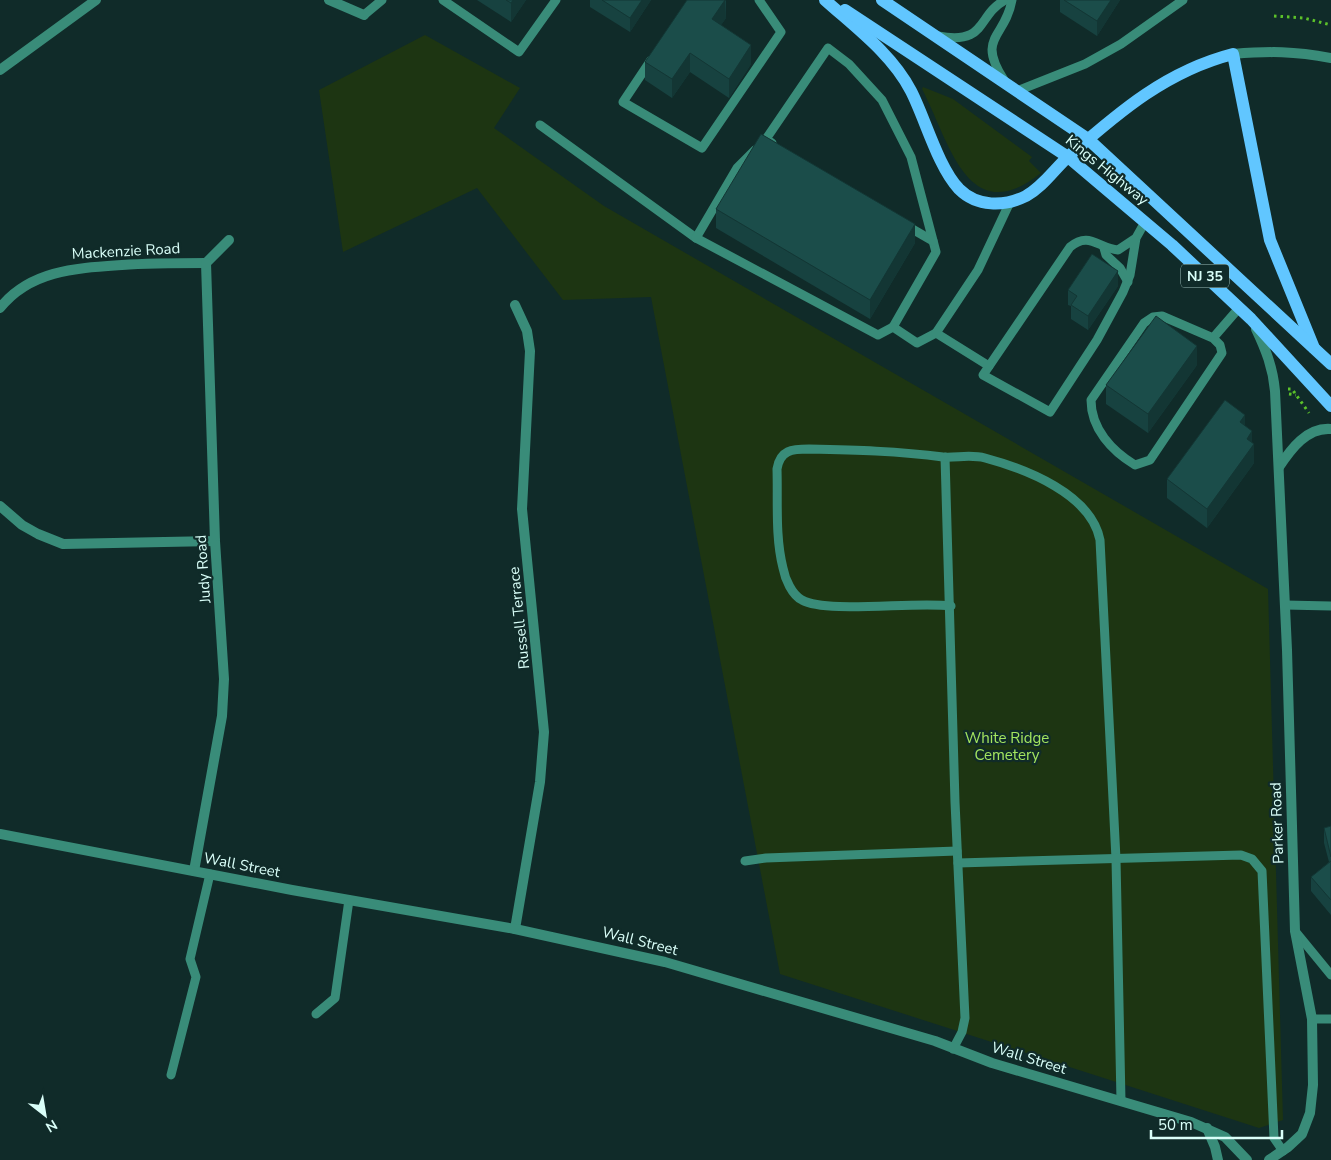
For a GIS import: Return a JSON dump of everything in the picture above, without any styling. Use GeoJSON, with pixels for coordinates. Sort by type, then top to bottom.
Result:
{"type":"FeatureCollection","features":[{"type":"Feature","properties":{"kind":"main road"},"geometry":{"type":"LineString","coordinates":[[825,0],[888,57],[910,89],[943,162],[958,188],[970,198],[998,204],[1026,196],[1040,186],[1088,139],[1131,103],[1166,80],[1200,64],[1232,54],[1270,240],[1314,348]]}},
{"type":"Feature","properties":{"kind":"main road","name":"Kings Highway"},"geometry":{"type":"LineString","coordinates":[[830,0],[1068,157],[1145,222],[1251,319],[1331,406]]}},
{"type":"Feature","properties":{"kind":"main road","name":"Kings Highway"},"geometry":{"type":"LineString","coordinates":[[882,0],[1088,139],[1331,364]]}},
{"type":"Feature","properties":{"kind":"street"},"geometry":{"type":"LineString","coordinates":[[0,70],[96,0]]}},
{"type":"Feature","properties":{"kind":"street"},"geometry":{"type":"LineString","coordinates":[[329,0],[364,15]]}},
{"type":"Feature","properties":{"kind":"street"},"geometry":{"type":"LineString","coordinates":[[1232,54],[1272,50],[1298,52],[1331,58]]}},
{"type":"Feature","properties":{"kind":"street"},"geometry":{"type":"LineString","coordinates":[[206,263],[230,240]]}},
{"type":"Feature","properties":{"kind":"street","name":"Mackenzie Road"},"geometry":{"type":"LineString","coordinates":[[0,308],[31,282],[54,272],[72,268],[162,263],[206,263]]}},
{"type":"Feature","properties":{"kind":"street","name":"Judy Road"},"geometry":{"type":"LineString","coordinates":[[194,871],[222,716],[223,642],[216,541],[206,263]]}},
{"type":"Feature","properties":{"kind":"street","name":"Russell Terrace"},"geometry":{"type":"LineString","coordinates":[[515,929],[540,782],[544,732],[522,509],[530,351],[527,331],[516,305]]}},
{"type":"Feature","properties":{"kind":"street","name":"Parker Road"},"geometry":{"type":"LineString","coordinates":[[1251,319],[1268,353],[1274,371],[1285,605],[1295,931],[1312,1019],[1313,1085],[1310,1112],[1302,1134],[1283,1151],[1269,1160]]}},
{"type":"Feature","properties":{"kind":"street"},"geometry":{"type":"LineString","coordinates":[[1279,467],[1292,447],[1308,435],[1323,428],[1331,429]]}},
{"type":"Feature","properties":{"kind":"street"},"geometry":{"type":"LineString","coordinates":[[0,506],[22,525],[63,544],[216,541]]}},
{"type":"Feature","properties":{"kind":"street","name":"Wall Street"},"geometry":{"type":"LineString","coordinates":[[0,834],[349,900],[515,929],[665,962],[935,1041],[992,1063],[1207,1128],[1230,1140],[1247,1160]]}},
{"type":"Feature","properties":{"kind":"street"},"geometry":{"type":"LineString","coordinates":[[1207,1128],[1218,1160]]}},
{"type":"Feature","properties":{"kind":"lane"},"geometry":{"type":"LineString","coordinates":[[364,15],[382,0]]}},
{"type":"Feature","properties":{"kind":"lane"},"geometry":{"type":"LineString","coordinates":[[443,0],[519,52],[556,0]]}},
{"type":"Feature","properties":{"kind":"lane"},"geometry":{"type":"LineString","coordinates":[[933,35],[952,38],[966,36],[978,30],[1000,3],[1005,0]]}},
{"type":"Feature","properties":{"kind":"lane"},"geometry":{"type":"LineString","coordinates":[[1012,0],[1010,11],[992,41],[991,52],[996,66],[1012,88],[1085,64],[1121,44],[1183,0]]}},
{"type":"Feature","properties":{"kind":"lane"},"geometry":{"type":"LineString","coordinates":[[654,55],[623,102],[702,148],[781,32],[761,1]]}},
{"type":"Feature","properties":{"kind":"lane"},"geometry":{"type":"LineString","coordinates":[[540,124],[696,238],[878,335],[893,327],[936,252],[911,157],[882,100],[849,64],[828,48],[766,139],[736,168],[696,238]]}},
{"type":"Feature","properties":{"kind":"lane"},"geometry":{"type":"LineString","coordinates":[[766,139],[781,149]]}},
{"type":"Feature","properties":{"kind":"lane"},"geometry":{"type":"LineString","coordinates":[[893,327],[917,343],[936,332],[978,270],[1010,202]]}},
{"type":"Feature","properties":{"kind":"lane"},"geometry":{"type":"LineString","coordinates":[[896,220],[933,241]]}},
{"type":"Feature","properties":{"kind":"lane"},"geometry":{"type":"LineString","coordinates":[[1136,238],[1118,250],[1104,248],[1088,240],[1081,240],[1070,247],[983,375],[1050,412],[1098,340],[1128,282],[1136,238],[1145,222]]}},
{"type":"Feature","properties":{"kind":"lane"},"geometry":{"type":"LineString","coordinates":[[1104,248],[1106,255],[1120,268],[1128,282]]}},
{"type":"Feature","properties":{"kind":"lane"},"geometry":{"type":"LineString","coordinates":[[1213,338],[1239,308]]}},
{"type":"Feature","properties":{"kind":"lane"},"geometry":{"type":"LineString","coordinates":[[1162,316],[1213,338],[1220,345],[1222,353],[1150,460],[1135,465],[1119,455],[1102,435],[1094,421],[1091,400],[1144,323],[1162,316]]}},
{"type":"Feature","properties":{"kind":"lane"},"geometry":{"type":"LineString","coordinates":[[936,332],[989,366]]}},
{"type":"Feature","properties":{"kind":"lane"},"geometry":{"type":"LineString","coordinates":[[951,606],[932,604],[829,606],[801,600],[795,594],[783,568],[777,469],[778,460],[784,452],[794,449],[901,451],[945,457],[967,455],[984,457],[1038,478],[1074,498],[1092,517],[1098,531],[1116,859],[1121,1101]]}},
{"type":"Feature","properties":{"kind":"lane"},"geometry":{"type":"LineString","coordinates":[[945,457],[957,852],[965,1018],[962,1032],[953,1049]]}},
{"type":"Feature","properties":{"kind":"lane"},"geometry":{"type":"LineString","coordinates":[[1285,605],[1331,606]]}},
{"type":"Feature","properties":{"kind":"lane"},"geometry":{"type":"LineString","coordinates":[[745,860],[957,852]]}},
{"type":"Feature","properties":{"kind":"lane"},"geometry":{"type":"LineString","coordinates":[[958,863],[1241,855],[1252,859],[1262,871],[1274,1138],[1283,1151]]}},
{"type":"Feature","properties":{"kind":"lane"},"geometry":{"type":"LineString","coordinates":[[171,1075],[196,977],[190,959],[210,874]]}},
{"type":"Feature","properties":{"kind":"lane"},"geometry":{"type":"LineString","coordinates":[[316,1014],[335,998],[349,900]]}},
{"type":"Feature","properties":{"kind":"lane"},"geometry":{"type":"LineString","coordinates":[[1295,931],[1331,975]]}},
{"type":"Feature","properties":{"kind":"lane"},"geometry":{"type":"LineString","coordinates":[[1312,1019],[1331,1018]]}},
{"type":"Feature","properties":{"kind":"path"},"geometry":{"type":"LineString","coordinates":[[1274,16],[1304,18],[1331,24]]}},
{"type":"Feature","properties":{"kind":"path"},"geometry":{"type":"LineString","coordinates":[[1296,395],[1309,413]]}},
{"type":"Feature","properties":{"kind":"green space","name":"White Ridge Cemetery"},"geometry":{"type":"Polygon","coordinates":[[[425,35],[520,88],[494,128],[604,206],[1268,589],[1283,1120],[1259,1128],[780,974],[651,297],[563,300],[477,188],[343,252],[319,90],[425,35]]]}},
{"type":"Feature","properties":{"kind":"green space"},"geometry":{"type":"Polygon","coordinates":[[[923,87],[953,99],[1032,157],[1029,161],[1041,173],[1016,188],[995,192],[978,186],[964,172],[952,154],[922,89],[923,87]]]}},
{"type":"Feature","properties":{"kind":"building"},"geometry":{"type":"Polygon","coordinates":[[[602,0],[642,0],[630,18],[602,0]]]}},
{"type":"Feature","properties":{"kind":"building"},"geometry":{"type":"Polygon","coordinates":[[[687,0],[725,0],[712,19],[751,45],[729,79],[690,53],[672,79],[645,62],[687,0]]]}},
{"type":"Feature","properties":{"kind":"building"},"geometry":{"type":"Polygon","coordinates":[[[1064,0],[1111,0],[1097,21],[1064,0]]]}},
{"type":"Feature","properties":{"kind":"building"},"geometry":{"type":"Polygon","coordinates":[[[761,134],[915,224],[870,300],[716,209],[761,134]]]}},
{"type":"Feature","properties":{"kind":"building"},"geometry":{"type":"Polygon","coordinates":[[[1092,254],[1118,271],[1088,316],[1071,305],[1077,296],[1068,290],[1092,254]]]}},
{"type":"Feature","properties":{"kind":"building"},"geometry":{"type":"Polygon","coordinates":[[[1156,316],[1197,346],[1148,414],[1106,385],[1156,316]]]}},
{"type":"Feature","properties":{"kind":"building"},"geometry":{"type":"Polygon","coordinates":[[[1225,400],[1245,415],[1240,422],[1252,431],[1247,439],[1254,444],[1207,509],[1167,479],[1225,400]]]}},
{"type":"Feature","properties":{"kind":"building"},"geometry":{"type":"Polygon","coordinates":[[[1331,826],[1331,857],[1324,828],[1331,826]]]}},
{"type":"Feature","properties":{"kind":"building"},"geometry":{"type":"Polygon","coordinates":[[[1331,861],[1331,900],[1311,877],[1331,861]]]}}]}
